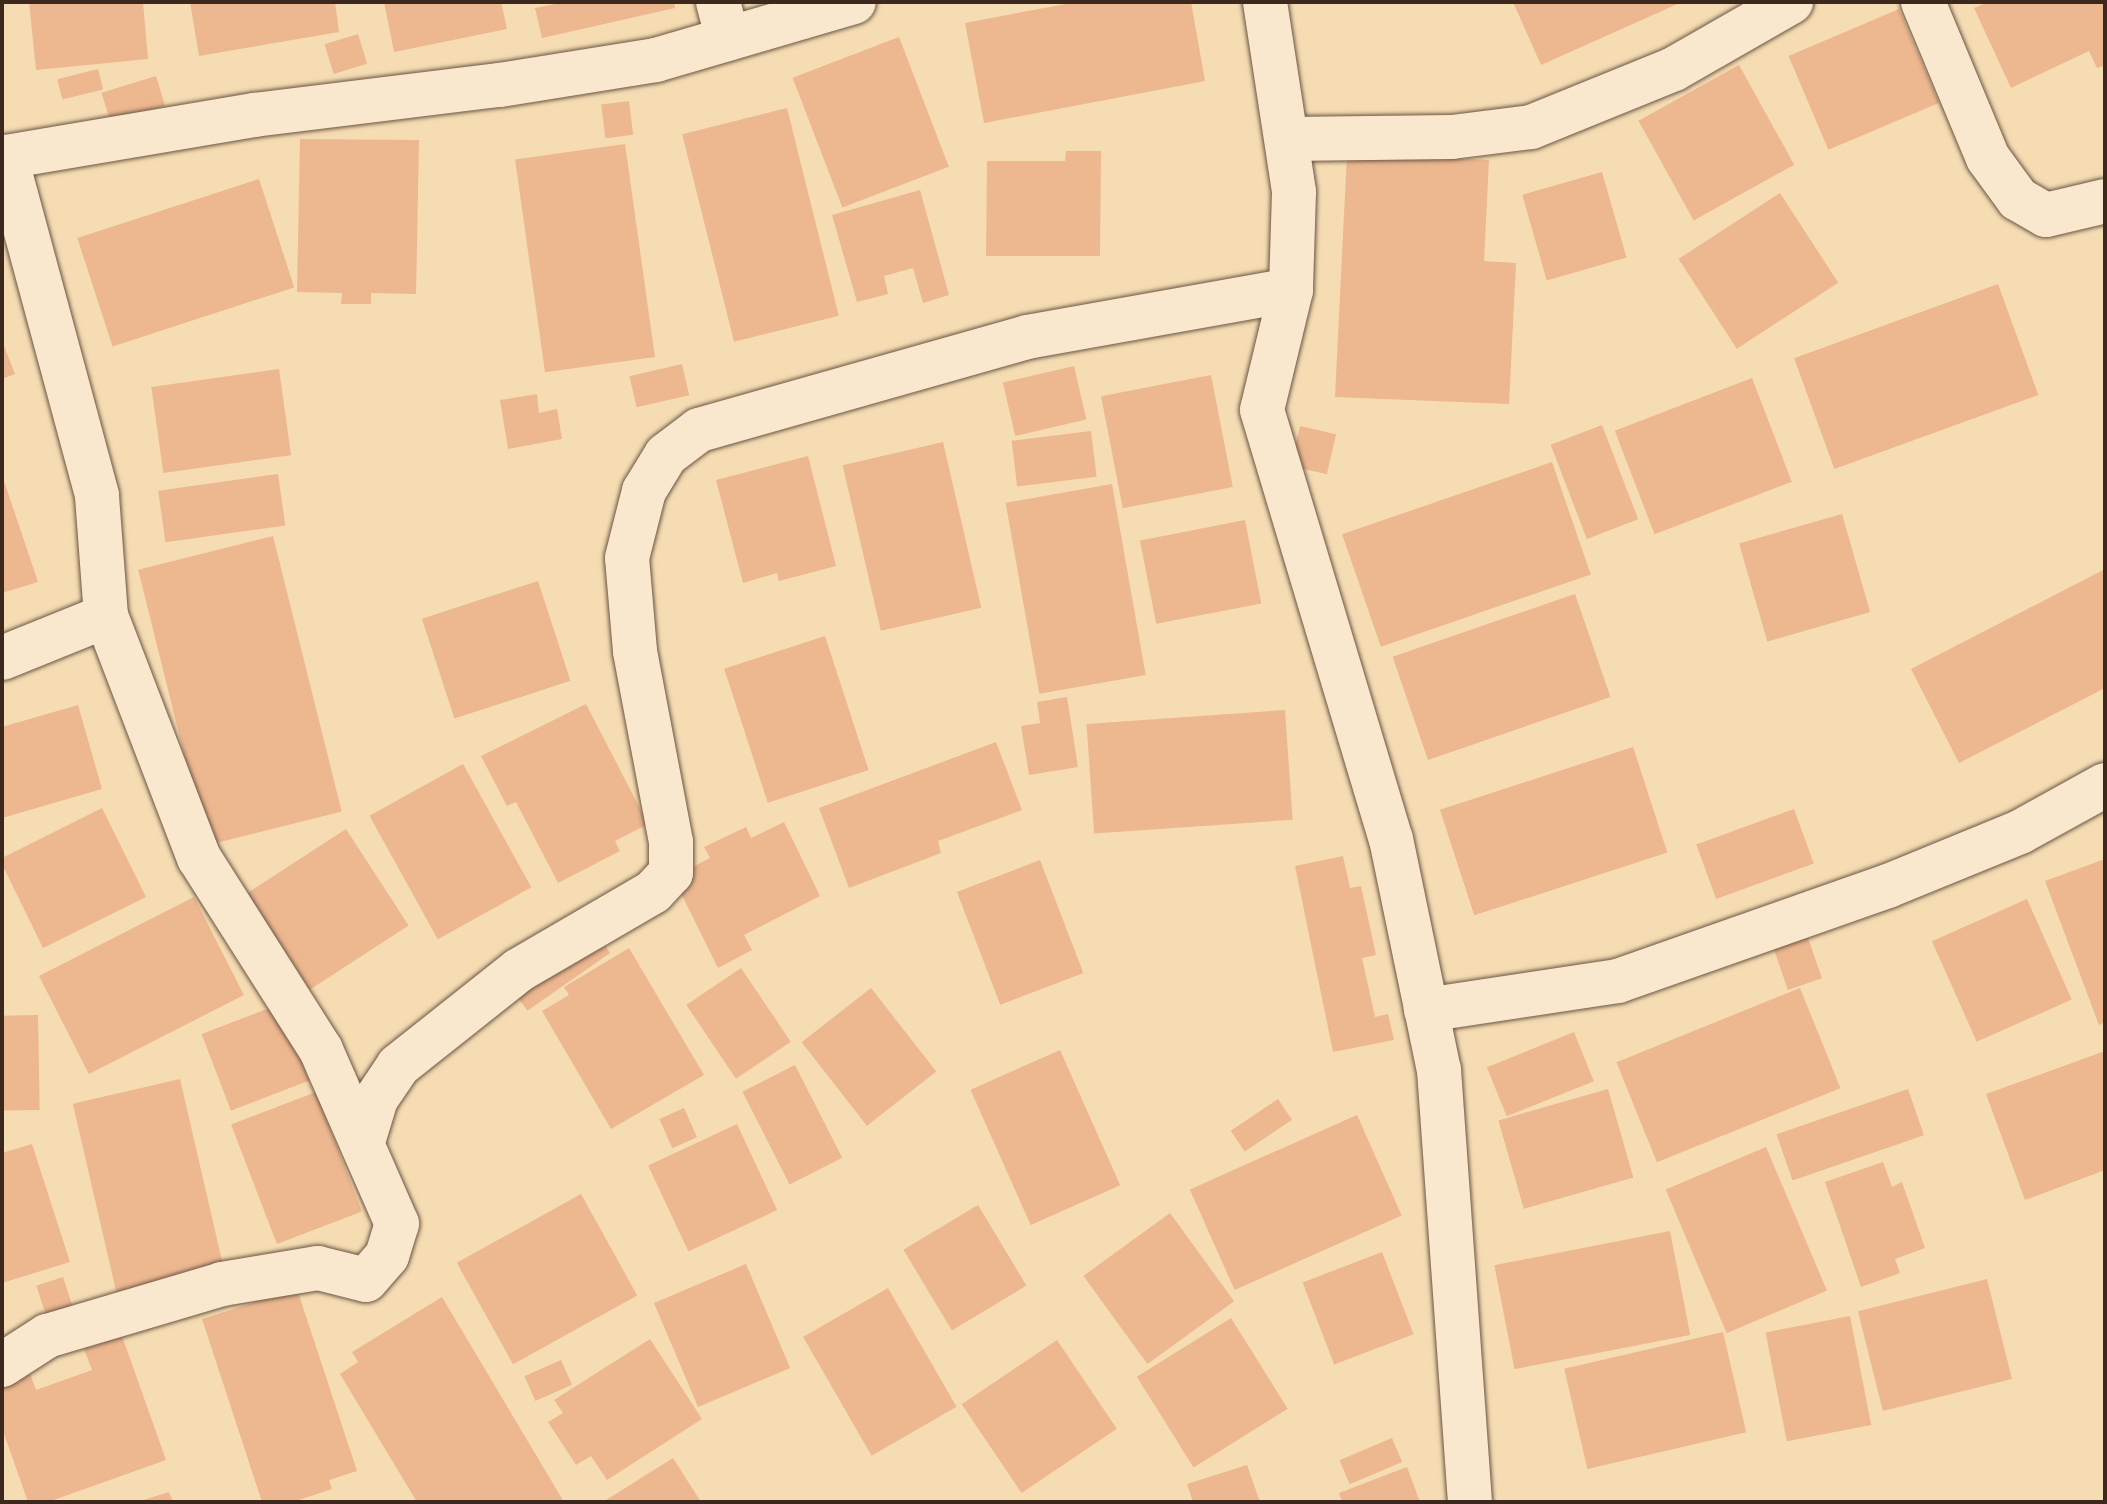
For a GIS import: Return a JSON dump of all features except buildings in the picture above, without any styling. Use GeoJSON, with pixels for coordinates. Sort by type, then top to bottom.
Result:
{"type":"FeatureCollection","features":[{"type":"Feature","properties":{"kind":"street"},"geometry":{"type":"LineString","coordinates":[[2,1365],[47,1336],[222,1284],[318,1268],[366,1280],[387,1256],[397,1224],[321,1050],[199,858],[106,616],[97,495],[3,150],[500,85],[656,60],[723,20],[854,2]]}},
{"type":"Feature","properties":{"kind":"street"},"geometry":{"type":"LineString","coordinates":[[1265,2],[1294,192],[1291,290],[1262,410],[1391,839],[1439,1070],[1470,1502]]}},
{"type":"Feature","properties":{"kind":"street"},"geometry":{"type":"LineString","coordinates":[[1288,139],[1452,137],[1531,127],[1674,69],[1791,2]]}},
{"type":"Feature","properties":{"kind":"street"},"geometry":{"type":"LineString","coordinates":[[1923,2],[1988,158],[2018,199],[2046,215],[2105,201]]}},
{"type":"Feature","properties":{"kind":"street"},"geometry":{"type":"LineString","coordinates":[[363,1142],[376,1099],[398,1066],[519,970],[653,892],[671,873],[671,842],[635,651],[627,558],[644,491],[666,455],[699,430],[1027,337],[1291,290]]}},
{"type":"Feature","properties":{"kind":"street"},"geometry":{"type":"LineString","coordinates":[[2,658],[106,616]]}},
{"type":"Feature","properties":{"kind":"street"},"geometry":{"type":"LineString","coordinates":[[1426,1010],[1618,981],[1888,886],[2020,832],[2105,785]]}}]}
